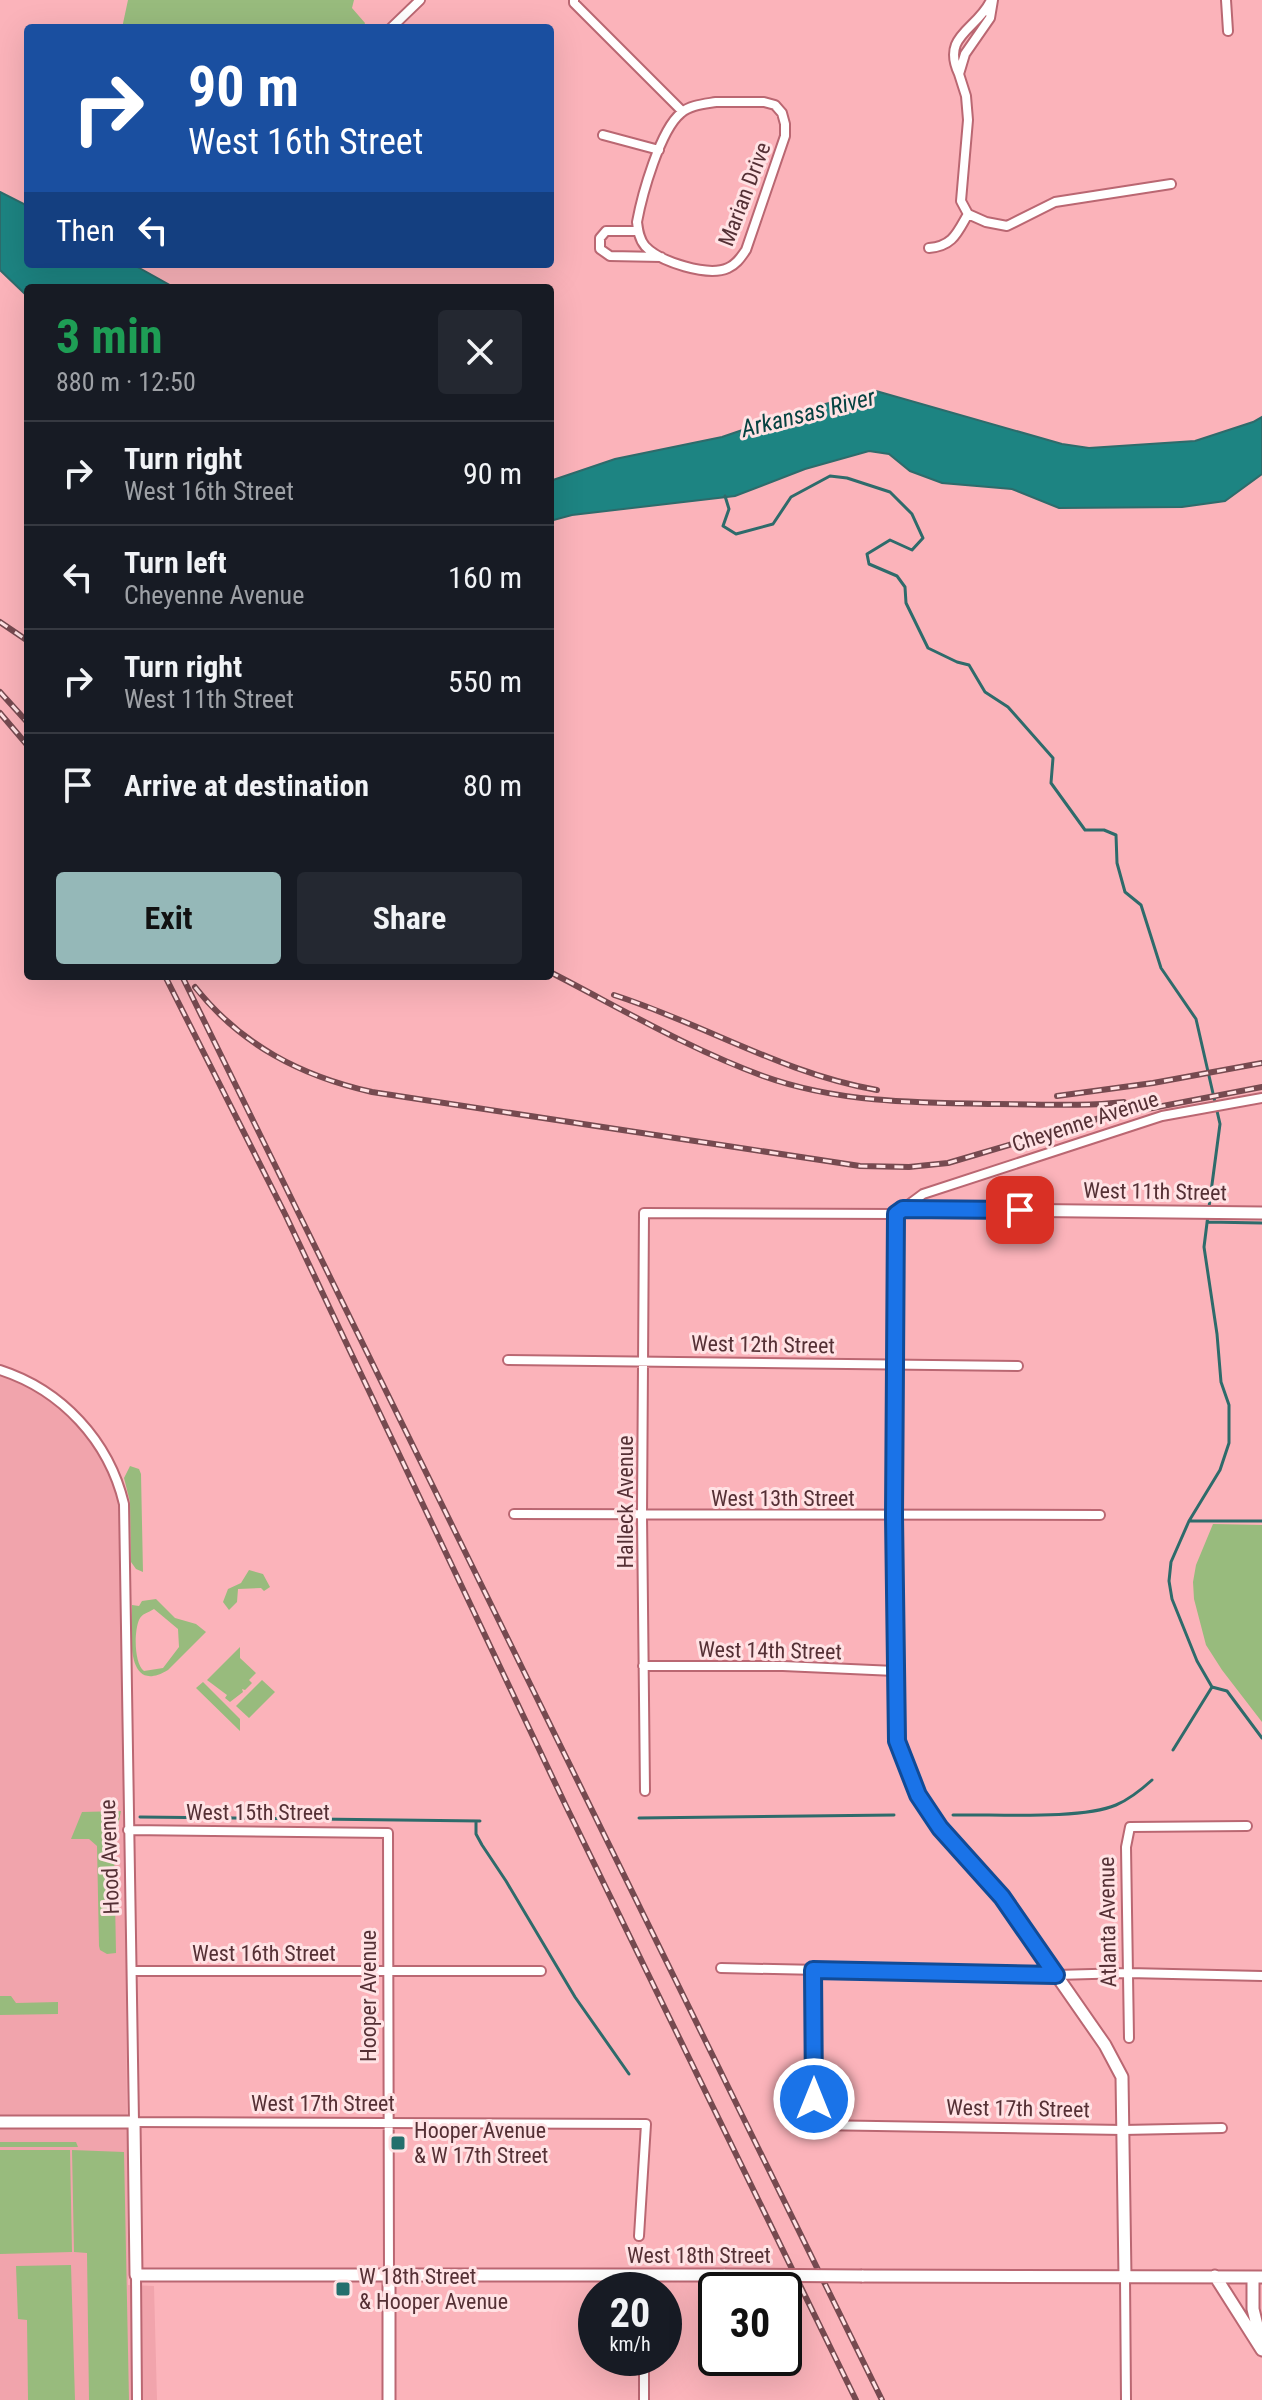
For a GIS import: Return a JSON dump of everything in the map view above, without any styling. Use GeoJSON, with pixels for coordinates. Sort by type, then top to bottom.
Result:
{"type":"FeatureCollection","features":[{"type":"Feature","properties":{"kind":"street"},"geometry":{"type":"LineString","coordinates":[[395,24],[420,0]]}},
{"type":"Feature","properties":{"kind":"street"},"geometry":{"type":"LineString","coordinates":[[959,74],[965,54],[990,18],[992,0]]}},
{"type":"Feature","properties":{"kind":"street"},"geometry":{"type":"LineString","coordinates":[[992,0],[984,14],[958,41],[953,60],[966,96],[968,120],[961,201],[968,214],[1007,226],[1055,202],[1171,184]]}},
{"type":"Feature","properties":{"kind":"street"},"geometry":{"type":"LineString","coordinates":[[1226,0],[1228,31]]}},
{"type":"Feature","properties":{"kind":"street"},"geometry":{"type":"LineString","coordinates":[[573,1],[682,111],[659,150],[639,214],[638,231]]}},
{"type":"Feature","properties":{"kind":"street","name":"Marian Drive"},"geometry":{"type":"LineString","coordinates":[[662,257],[610,256],[600,249],[600,238],[606,231],[638,231],[645,246],[662,257],[700,270],[726,269],[737,262],[746,250],[785,136],[782,113],[775,105],[764,102],[716,102],[682,111]]}},
{"type":"Feature","properties":{"kind":"street"},"geometry":{"type":"LineString","coordinates":[[603,135],[659,150]]}},
{"type":"Feature","properties":{"kind":"street"},"geometry":{"type":"LineString","coordinates":[[929,248],[951,241],[968,214]]}},
{"type":"Feature","properties":{"kind":"street","name":"Cheyenne Avenue"},"geometry":{"type":"LineString","coordinates":[[899,1212],[923,1194],[1162,1116],[1262,1098]]}},
{"type":"Feature","properties":{"kind":"street"},"geometry":{"type":"LineString","coordinates":[[899,1212],[894,1516],[897,1741],[918,1795],[940,1828],[1002,1897],[1105,2045],[1122,2077],[1126,2400]]}},
{"type":"Feature","properties":{"kind":"street","name":"West 11th Street"},"geometry":{"type":"LineString","coordinates":[[644,1213],[1262,1213]]}},
{"type":"Feature","properties":{"kind":"street","name":"Halleck Avenue"},"geometry":{"type":"LineString","coordinates":[[644,1213],[642,1515],[645,1791]]}},
{"type":"Feature","properties":{"kind":"street","name":"West 12th Street"},"geometry":{"type":"LineString","coordinates":[[508,1360],[1018,1366]]}},
{"type":"Feature","properties":{"kind":"street","name":"Hood Avenue"},"geometry":{"type":"LineString","coordinates":[[0,1370],[47,1392],[81,1421],[104,1452],[122,1496],[137,2400]]}},
{"type":"Feature","properties":{"kind":"street","name":"West 13th Street"},"geometry":{"type":"LineString","coordinates":[[514,1514],[1100,1515]]}},
{"type":"Feature","properties":{"kind":"street","name":"West 14th Street"},"geometry":{"type":"LineString","coordinates":[[643,1666],[783,1666],[895,1671]]}},
{"type":"Feature","properties":{"kind":"street","name":"Atlanta Avenue"},"geometry":{"type":"LineString","coordinates":[[1129,2038],[1126,1847],[1130,1827],[1247,1826]]}},
{"type":"Feature","properties":{"kind":"street","name":"West 15th Street"},"geometry":{"type":"LineString","coordinates":[[128,1830],[388,1833]]}},
{"type":"Feature","properties":{"kind":"street","name":"Hooper Avenue"},"geometry":{"type":"LineString","coordinates":[[388,1833],[389,2400]]}},
{"type":"Feature","properties":{"kind":"street"},"geometry":{"type":"LineString","coordinates":[[721,1968],[1262,1976]]}},
{"type":"Feature","properties":{"kind":"street","name":"West 17th Street"},"geometry":{"type":"LineString","coordinates":[[813,1970],[814,2125],[1123,2130],[1222,2128]]}},
{"type":"Feature","properties":{"kind":"street","name":"West 16th Street"},"geometry":{"type":"LineString","coordinates":[[132,1971],[541,1971]]}},
{"type":"Feature","properties":{"kind":"street","name":"West 17th Street"},"geometry":{"type":"LineString","coordinates":[[0,2122],[646,2124],[639,2236]]}},
{"type":"Feature","properties":{"kind":"street","name":"West 18th Street"},"geometry":{"type":"LineString","coordinates":[[136,2275],[1257,2277]]}},
{"type":"Feature","properties":{"kind":"street"},"geometry":{"type":"LineString","coordinates":[[1215,2276],[1262,2348]]}},
{"type":"Feature","properties":{"kind":"street"},"geometry":{"type":"LineString","coordinates":[[1257,2277],[1253,2309],[1262,2348]]}},
{"type":"Feature","properties":{"kind":"street"},"geometry":{"type":"LineString","coordinates":[[644,2376],[644,2400]]}},
{"type":"Feature","properties":{"kind":"shaded area"},"geometry":{"type":"Polygon","coordinates":[[[0,1371],[30,1382],[80,1422],[103,1452],[123,1504],[128,2285],[154,2286],[157,2400],[0,2400],[0,1371]]]}},
{"type":"Feature","properties":{"kind":"green space"},"geometry":{"type":"Polygon","coordinates":[[[128,0],[354,0],[352,8],[365,23],[365,24],[123,24],[128,0]]]}},
{"type":"Feature","properties":{"kind":"green space"},"geometry":{"type":"Polygon","coordinates":[[[130,1466],[139,1469],[141,1474],[143,1572],[131,1562],[130,1502],[124,1478],[130,1466]]]}},
{"type":"Feature","properties":{"kind":"green space"},"geometry":{"type":"Polygon","coordinates":[[[1213,1524],[1262,1525],[1262,1722],[1206,1645],[1194,1599],[1196,1565],[1213,1524]]]}},
{"type":"Feature","properties":{"kind":"green space"},"geometry":{"type":"Polygon","coordinates":[[[249,1570],[263,1574],[270,1587],[264,1591],[261,1588],[238,1589],[237,1602],[229,1610],[223,1602],[228,1589],[241,1583],[249,1570]]]}},
{"type":"Feature","properties":{"kind":"green space"},"geometry":{"type":"Polygon","coordinates":[[[156,1599],[175,1618],[196,1624],[206,1632],[168,1670],[154,1676],[143,1675],[133,1657],[132,1605],[139,1606],[142,1601],[156,1599]],[[154,1609],[143,1614],[137,1625],[136,1647],[138,1661],[144,1671],[163,1668],[179,1647],[178,1629],[154,1609]]]}},
{"type":"Feature","properties":{"kind":"green space"},"geometry":{"type":"Polygon","coordinates":[[[240,1647],[240,1658],[256,1673],[249,1680],[252,1683],[230,1702],[225,1698],[227,1695],[207,1680],[240,1647]]]}},
{"type":"Feature","properties":{"kind":"green space"},"geometry":{"type":"Polygon","coordinates":[[[262,1680],[275,1692],[249,1718],[236,1706],[262,1680]]]}},
{"type":"Feature","properties":{"kind":"green space"},"geometry":{"type":"Polygon","coordinates":[[[203,1682],[240,1719],[240,1731],[196,1688],[203,1682]]]}},
{"type":"Feature","properties":{"kind":"green space"},"geometry":{"type":"Polygon","coordinates":[[[121,1811],[114,1845],[116,1953],[107,1954],[99,1946],[97,1846],[89,1839],[71,1839],[82,1812],[121,1811]]]}},
{"type":"Feature","properties":{"kind":"green space"},"geometry":{"type":"Polygon","coordinates":[[[0,1996],[11,1996],[16,2003],[58,2002],[58,2014],[0,2015],[0,1996]]]}},
{"type":"Feature","properties":{"kind":"green space"},"geometry":{"type":"Polygon","coordinates":[[[0,2142],[76,2142],[78,2147],[0,2147],[0,2142]]]}},
{"type":"Feature","properties":{"kind":"green space"},"geometry":{"type":"Polygon","coordinates":[[[0,2150],[70,2150],[72,2252],[0,2254],[0,2150]]]}},
{"type":"Feature","properties":{"kind":"green space"},"geometry":{"type":"Polygon","coordinates":[[[72,2150],[124,2152],[129,2400],[89,2400],[87,2253],[74,2252],[72,2150]]]}},
{"type":"Feature","properties":{"kind":"green space"},"geometry":{"type":"Polygon","coordinates":[[[71,2265],[75,2400],[28,2400],[27,2320],[18,2319],[16,2266],[71,2265]]]}},
{"type":"Feature","properties":{"kind":"water"},"geometry":{"type":"Polygon","coordinates":[[[0,192],[24,204],[24,268],[139,268],[168,284],[24,284],[24,293],[0,270],[0,192]]]}},
{"type":"Feature","properties":{"kind":"water","name":"Arkansas River"},"geometry":{"type":"Polygon","coordinates":[[[876,391],[1062,444],[1089,448],[1195,441],[1262,417],[1262,474],[1225,501],[1182,507],[1059,508],[1012,489],[942,483],[910,471],[889,454],[869,451],[805,469],[735,496],[572,515],[554,520],[554,480],[615,459],[722,437],[798,411],[876,391]]]}},
{"type":"Feature","properties":{"kind":"waterway"},"geometry":{"type":"LineString","coordinates":[[725,496],[729,509],[723,526],[736,534],[773,524],[791,497],[830,476],[847,478],[890,492],[912,514],[923,538],[912,550],[890,540],[867,554],[869,564],[897,576],[905,587],[906,603],[928,648],[969,665],[985,692],[1008,707],[1053,758],[1051,783],[1085,830],[1104,830],[1116,835],[1117,863],[1125,892],[1141,905],[1161,968],[1196,1019],[1220,1124],[1209,1207]]}},
{"type":"Feature","properties":{"kind":"waterway"},"geometry":{"type":"LineString","coordinates":[[1208,1215],[1204,1247],[1221,1382],[1229,1405],[1229,1443],[1220,1470],[1189,1521],[1171,1562],[1169,1581],[1172,1599],[1197,1661],[1212,1687],[1227,1691],[1262,1738]]}},
{"type":"Feature","properties":{"kind":"waterway"},"geometry":{"type":"LineString","coordinates":[[1207,1222],[1262,1223]]}},
{"type":"Feature","properties":{"kind":"waterway"},"geometry":{"type":"LineString","coordinates":[[1190,1521],[1262,1521]]}},
{"type":"Feature","properties":{"kind":"waterway"},"geometry":{"type":"LineString","coordinates":[[1173,1750],[1212,1687]]}},
{"type":"Feature","properties":{"kind":"waterway"},"geometry":{"type":"LineString","coordinates":[[953,1815],[1037,1815],[1101,1810],[1126,1800],[1152,1780]]}},
{"type":"Feature","properties":{"kind":"waterway"},"geometry":{"type":"LineString","coordinates":[[639,1818],[894,1815]]}},
{"type":"Feature","properties":{"kind":"waterway"},"geometry":{"type":"LineString","coordinates":[[140,1817],[480,1821]]}},
{"type":"Feature","properties":{"kind":"waterway"},"geometry":{"type":"LineString","coordinates":[[476,1821],[476,1834],[482,1845],[575,1997],[629,2074]]}},
{"type":"Feature","properties":{"kind":"railway"},"geometry":{"type":"LineString","coordinates":[[0,622],[24,638]]}},
{"type":"Feature","properties":{"kind":"railway"},"geometry":{"type":"LineString","coordinates":[[0,692],[24,719]]}},
{"type":"Feature","properties":{"kind":"railway"},"geometry":{"type":"LineString","coordinates":[[0,713],[24,741]]}},
{"type":"Feature","properties":{"kind":"railway"},"geometry":{"type":"LineString","coordinates":[[554,974],[708,1053],[763,1076],[820,1092],[878,1100],[938,1103],[1076,1105],[1124,1102]]}},
{"type":"Feature","properties":{"kind":"railway"},"geometry":{"type":"LineString","coordinates":[[167,980],[285,1214],[566,1806],[856,2400]]}},
{"type":"Feature","properties":{"kind":"railway"},"geometry":{"type":"LineString","coordinates":[[184,980],[882,2400]]}},
{"type":"Feature","properties":{"kind":"railway"},"geometry":{"type":"LineString","coordinates":[[195,987],[232,1026],[274,1055],[321,1077],[372,1092],[860,1166],[909,1167],[948,1163],[1100,1118],[1262,1087]]}},
{"type":"Feature","properties":{"kind":"railway"},"geometry":{"type":"LineString","coordinates":[[614,995],[777,1061],[843,1083],[877,1090]]}},
{"type":"Feature","properties":{"kind":"railway"},"geometry":{"type":"LineString","coordinates":[[1057,1096],[1153,1083],[1262,1063]]}},
{"type":"Feature","properties":{"kind":"place","name":"Hooper Avenue & W 17th Street"},"geometry":{"type":"Point","coordinates":[398,2143]}},
{"type":"Feature","properties":{"kind":"place","name":"W 18th Street & Hooper Avenue"},"geometry":{"type":"Point","coordinates":[343,2289]}},
{"type":"Feature","properties":{"kind":"route"},"geometry":{"type":"LineString","coordinates":[[814,2099],[813,1970],[1056,1975],[1002,1897],[940,1828],[918,1795],[897,1741],[894,1516],[896,1214],[903,1209],[1020,1210]]}}]}
